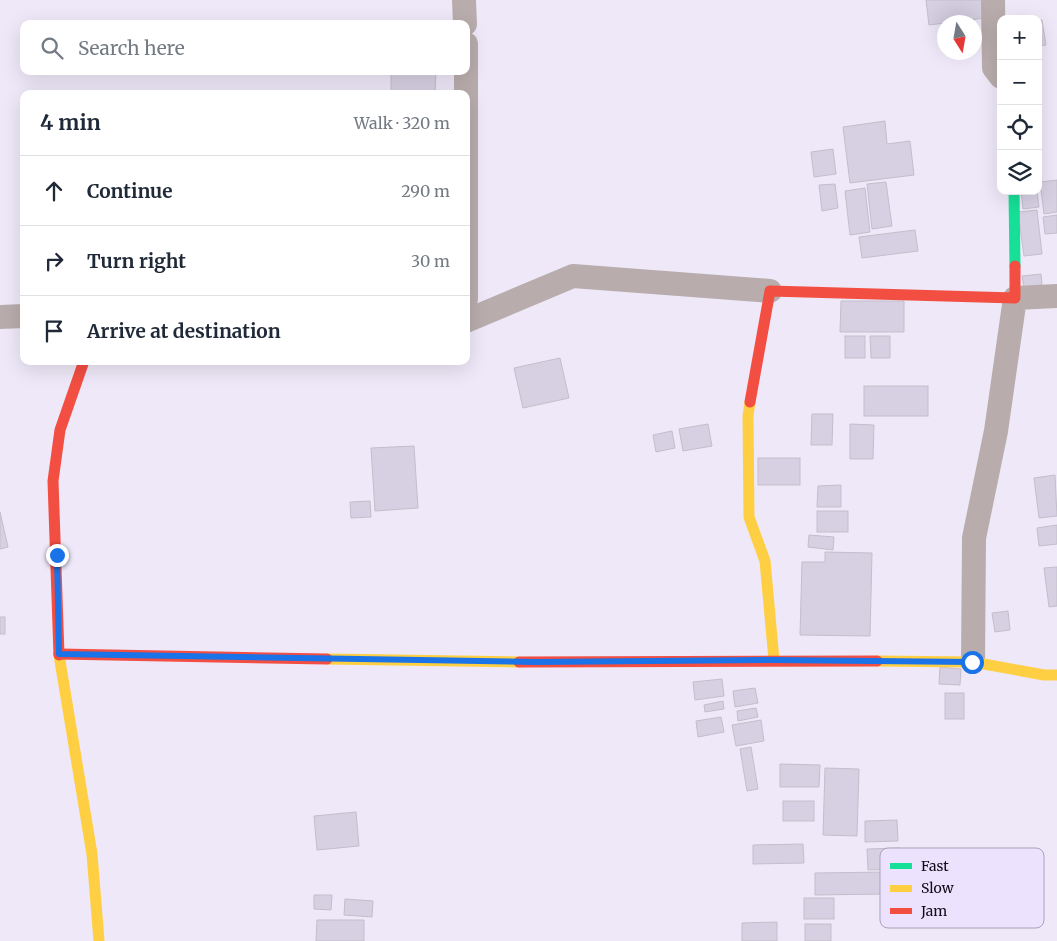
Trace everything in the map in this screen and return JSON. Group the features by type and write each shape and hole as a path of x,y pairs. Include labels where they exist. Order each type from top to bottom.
{"street":[{"path":"464,0 465,20"},
{"path":"993,0 994,68 997,72"},
{"path":"466,75 466,90"},
{"path":"972,662 974,538 996,431 1015,298 1014,195"},
{"path":"470,319 573,276 770,290 1015,298 1057,296"},
{"path":"770,290 748,416 749,517 766,561 774,660"},
{"path":"0,317 20,316"},
{"path":"83,365 60,430 53,480 59,654 92,854 99,941"},
{"path":"59,654 536,662 774,660 972,662 1044,675 1057,675"}],"building":[{"path":"926,0 983,0 985,18 982,18 982,15 937,15 937,24 929,25"},
{"path":"1042,20 1046,45 1042,46"},
{"path":"391,75 436,75 435,90 391,90"},
{"path":"885,121 887,144 910,141 914,175 850,183 843,127"},
{"path":"833,149 836,174 814,177 811,152"},
{"path":"1057,180 1057,212 1044,214 1042,182"},
{"path":"886,182 892,226 872,229 867,184"},
{"path":"835,184 838,208 822,211 819,185"},
{"path":"865,188 870,232 850,235 845,191"},
{"path":"1021,195 1038,195 1039,207 1023,209"},
{"path":"1037,210 1042,254 1024,256 1018,212"},
{"path":"1057,215 1057,233 1045,234 1043,217"},
{"path":"915,230 918,251 862,258 859,237"},
{"path":"1041,274 1042,285 1024,287 1022,276"},
{"path":"841,301 904,301 904,332 840,332"},
{"path":"845,336 865,336 865,358 845,358"},
{"path":"870,336 890,336 890,358 871,358"},
{"path":"560,358 569,398 523,408 514,368"},
{"path":"864,386 928,386 928,416 864,416"},
{"path":"812,414 833,414 832,445 811,445"},
{"path":"708,424 712,446 683,451 679,429"},
{"path":"850,424 874,425 873,459 850,459"},
{"path":"672,431 675,448 656,452 653,435"},
{"path":"414,446 418,508 375,511 371,448"},
{"path":"758,458 800,458 800,485 758,485"},
{"path":"1055,475 1057,516 1039,518 1034,478"},
{"path":"841,485 841,507 817,507 818,486"},
{"path":"370,501 371,517 351,518 350,502"},
{"path":"817,511 848,511 848,532 817,532"},
{"path":"0,512 8,547 0,549"},
{"path":"1057,525 1057,544 1039,546 1037,528"},
{"path":"809,535 834,537 833,550 808,547"},
{"path":"825,552 872,553 870,636 800,635 802,562 825,562"},
{"path":"1057,567 1057,606 1049,607 1044,568"},
{"path":"1008,611 1010,630 995,632 992,613"},
{"path":"0,617 5,617 5,634 0,634"},
{"path":"940,667 961,669 960,685 939,684"},
{"path":"722,679 724,696 695,700 693,682"},
{"path":"755,688 758,703 735,707 733,691"},
{"path":"945,693 964,693 964,719 945,719"},
{"path":"723,701 724,709 705,712 704,705"},
{"path":"756,708 758,717 738,721 737,711"},
{"path":"721,717 724,732 698,737 696,721"},
{"path":"761,720 764,741 736,746 732,725"},
{"path":"751,747 758,789 747,791 740,749"},
{"path":"780,764 820,765 819,787 780,787"},
{"path":"825,768 859,769 857,836 823,835"},
{"path":"783,801 814,801 814,821 783,821"},
{"path":"356,812 359,846 317,850 314,816"},
{"path":"897,820 898,841 865,842 865,821"},
{"path":"803,844 804,863 753,864 753,845"},
{"path":"867,849 880,849 880,870 868,870"},
{"path":"880,872 880,894 815,895 815,873"},
{"path":"314,895 332,895 331,910 314,909"},
{"path":"804,898 834,898 834,919 804,919"},
{"path":"345,899 373,901 372,917 344,915"},
{"path":"317,920 364,920 364,941 316,941"},
{"path":"777,922 777,941 742,941 742,923"},
{"path":"805,924 831,924 831,941 805,941"}],"traffic: fast":[{"path":"1014,195 1015,266"}],"traffic: slow":[{"path":"750,402 748,416 749,517 765,561 774,660"},
{"path":"59,655 92,854 99,941"},
{"path":"327,659 519,662"},
{"path":"877,661 973,662 1044,675 1057,675"}],"traffic: jam":[{"path":"750,402 770,291 1015,298 1015,266"},
{"path":"59,655 53,481 60,430 83,365"},
{"path":"59,654 327,659"},
{"path":"519,662 877,661"}],"route":[{"path":"57,555 59,654 536,662 595,660 774,660 972,662"}]}
